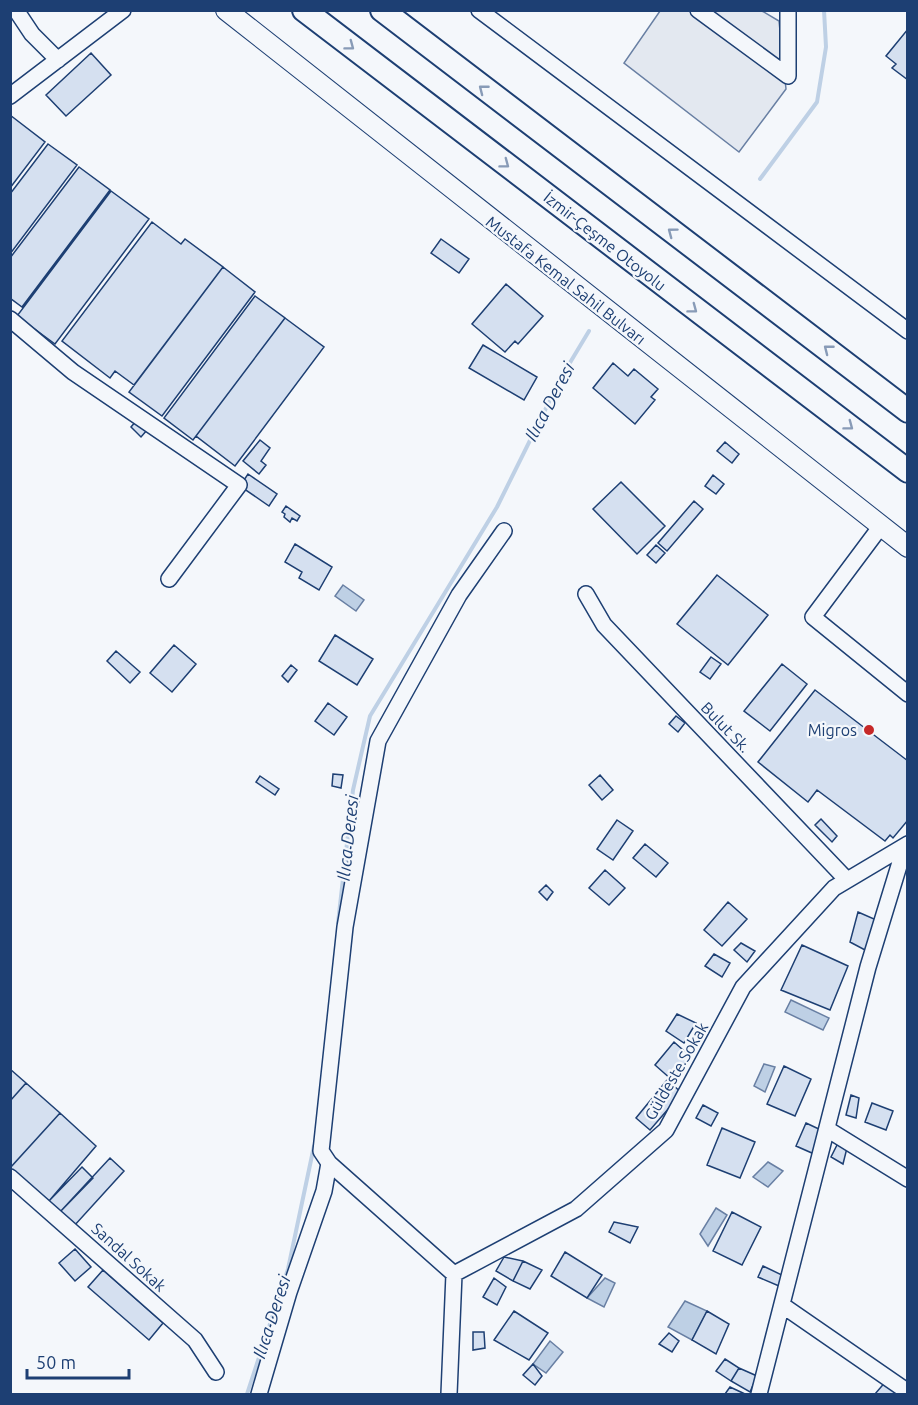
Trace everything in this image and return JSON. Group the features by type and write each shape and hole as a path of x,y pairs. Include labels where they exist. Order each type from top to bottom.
{"highway":[{"name":"İzmir-Çeşme Otoyolu","path":"304,10 908,471"},
{"path":"382,10 908,411"}],"main road":[{"name":"Mustafa Kemal Sahil Bulvarı","path":"226,10 908,547"}],"street":[{"path":"16,10 58,60"},
{"path":"10,96 123,10"},
{"path":"479,10 908,331"},
{"path":"496,10 569,66 610,110"},
{"path":"698,10 788,76 788,10"},
{"path":"10,319 73,372 239,485 169,579"},
{"path":"881,526 813,617 908,694"},
{"path":"449,1395 454,1274 329,1163 321,1151 345,927 378,741 459,595 504,531"},
{"name":"Bulut Sk.","path":"586,594 604,625 847,880"},
{"path":"759,1395 868,967 906,845"},
{"name":"Güldeste Sokak","path":"454,1274 576,1209 666,1130 744,987 834,888 906,845"},
{"path":"827,1130 908,1179"},
{"path":"259,1395 289,1292 324,1191 329,1163"},
{"name":"Sandal Sokak","path":"10,1177 195,1340 216,1372"},
{"path":"782,1305 908,1392"}],"shaded area":[{"path":"660,11 762,11 779,21 786,89 739,152 624,63"}],"water":[{"path":"343,585 364,600 356,611 335,596"},
{"path":"791,1000 829,1018 823,1030 785,1012"},
{"path":"764,1064 775,1067 765,1092 754,1086"},
{"path":"768,1162 783,1171 768,1187 753,1177"},
{"path":"716,1208 727,1215 708,1246 700,1234"},
{"path":"605,1278 615,1283 604,1307 587,1298"},
{"path":"685,1301 707,1311 692,1340 668,1327"},
{"path":"550,1341 563,1352 546,1373 533,1364"}],"building":[{"path":"908,29 908,80 892,68 896,64 886,56"},
{"path":"91,53 111,75 66,116 46,95"},
{"path":"10,115 45,142 10,188"},
{"path":"48,144 77,165 10,254 10,194"},
{"path":"79,167 110,190 22,307 10,298 10,258"},
{"path":"111,191 149,219 55,344 17,316"},
{"path":"152,222 181,244 185,239 223,267 134,385 115,371 110,378 62,341"},
{"path":"441,239 469,259 459,273 431,253"},
{"path":"223,267 255,292 162,416 129,392"},
{"path":"506,284 543,316 518,344 515,341 505,352 472,324"},
{"path":"255,296 285,318 193,440 164,418"},
{"path":"285,318 324,347 235,466 196,436"},
{"path":"483,345 537,377 524,400 469,368"},
{"path":"613,363 628,376 634,369 658,389 651,397 655,400 635,424 593,388"},
{"path":"136,421 147,430 141,437 131,427"},
{"path":"260,440 270,448 261,461 266,465 259,474 243,461"},
{"path":"725,442 739,454 732,463 717,451"},
{"path":"248,474 277,494 269,506 240,486"},
{"path":"713,475 724,484 716,494 705,486"},
{"path":"621,482 665,526 637,554 593,509"},
{"path":"694,501 703,509 667,551 658,543"},
{"path":"286,506 300,516 297,521 292,518 290,522 284,517 285,514 282,512"},
{"path":"295,544 332,567 319,590 299,578 302,572 285,562"},
{"path":"656,545 665,553 656,563 647,555"},
{"path":"717,575 768,615 728,665 677,624"},
{"path":"335,635 373,659 357,685 319,661"},
{"path":"174,645 196,664 172,692 150,673"},
{"path":"116,651 140,672 130,683 107,661"},
{"path":"711,657 721,664 710,679 700,672"},
{"path":"782,664 807,684 770,731 744,711"},
{"path":"291,665 297,670 288,682 282,676"},
{"path":"815,690 908,761 908,820 893,838 890,835 885,841 817,790 808,802 758,762"},
{"path":"328,703 347,717 334,735 315,721"},
{"path":"676,716 685,723 678,732 669,724"},
{"path":"333,774 343,775 341,788 332,786"},
{"path":"600,775 613,790 602,800 589,785"},
{"path":"260,776 279,789 275,795 256,782"},
{"path":"821,819 837,836 832,842 815,825"},
{"path":"617,820 633,831 613,860 597,849"},
{"path":"645,844 668,863 656,877 633,858"},
{"path":"605,870 625,888 609,905 589,888"},
{"path":"546,885 553,892 547,900 539,892"},
{"path":"728,902 747,919 722,946 704,930"},
{"path":"858,912 881,922 865,950 850,942"},
{"path":"741,943 755,951 747,962 734,950"},
{"path":"802,945 848,966 830,1010 781,990"},
{"path":"714,954 730,963 722,977 705,966"},
{"path":"677,1014 696,1023 684,1043 666,1031"},
{"path":"674,1042 691,1057 672,1080 655,1065"},
{"path":"784,1066 811,1079 795,1116 767,1104"},
{"path":"10,1069 26,1083 10,1101"},
{"path":"667,1080 682,1093 650,1130 636,1118"},
{"path":"26,1083 60,1113 10,1168 10,1101"},
{"path":"851,1095 859,1098 856,1118 846,1115"},
{"path":"872,1103 893,1111 886,1130 865,1122"},
{"path":"703,1105 718,1113 711,1126 696,1118"},
{"path":"60,1113 96,1146 49,1201 10,1168"},
{"path":"806,1123 821,1130 821,1157 796,1146"},
{"path":"722,1128 755,1142 740,1178 707,1165"},
{"path":"838,1143 847,1148 843,1164 831,1157"},
{"path":"110,1158 124,1171 74,1226 60,1212"},
{"path":"82,1167 93,1178 60,1212 49,1201"},
{"path":"732,1212 761,1227 742,1265 713,1251"},
{"path":"614,1222 638,1227 630,1243 609,1232"},
{"path":"75,1249 91,1267 75,1281 59,1263"},
{"path":"565,1252 602,1275 587,1298 551,1276"},
{"path":"504,1257 523,1261 513,1281 496,1271"},
{"path":"523,1261 542,1270 530,1289 513,1281"},
{"path":"763,1266 784,1276 779,1286 758,1277"},
{"path":"103,1270 163,1323 149,1340 88,1287"},
{"path":"494,1278 506,1287 497,1305 483,1297"},
{"path":"514,1311 548,1333 529,1360 494,1340"},
{"path":"707,1311 729,1324 716,1354 692,1340"},
{"path":"473,1332 484,1332 485,1348 473,1350"},
{"path":"669,1333 679,1341 672,1352 659,1344"},
{"path":"725,1359 739,1368 731,1381 716,1371"},
{"path":"533,1364 542,1376 535,1385 523,1375"},
{"path":"739,1368 757,1376 750,1392 731,1381"},
{"path":"887,1380 904,1394 875,1394"},
{"path":"730,1387 745,1394 725,1394"}],"waterway":[{"name":"Ilıca Deresi","path":"760,179 817,102 826,47 824,10"},
{"name":"Ilıca Deresi","path":"338,923 353,790 370,716 497,507 562,376 589,331"},
{"name":"Ilıca Deresi","path":"247,1394 288,1269 314,1146"}],"place":[{"name":"Migros","path":"869,730"}]}
